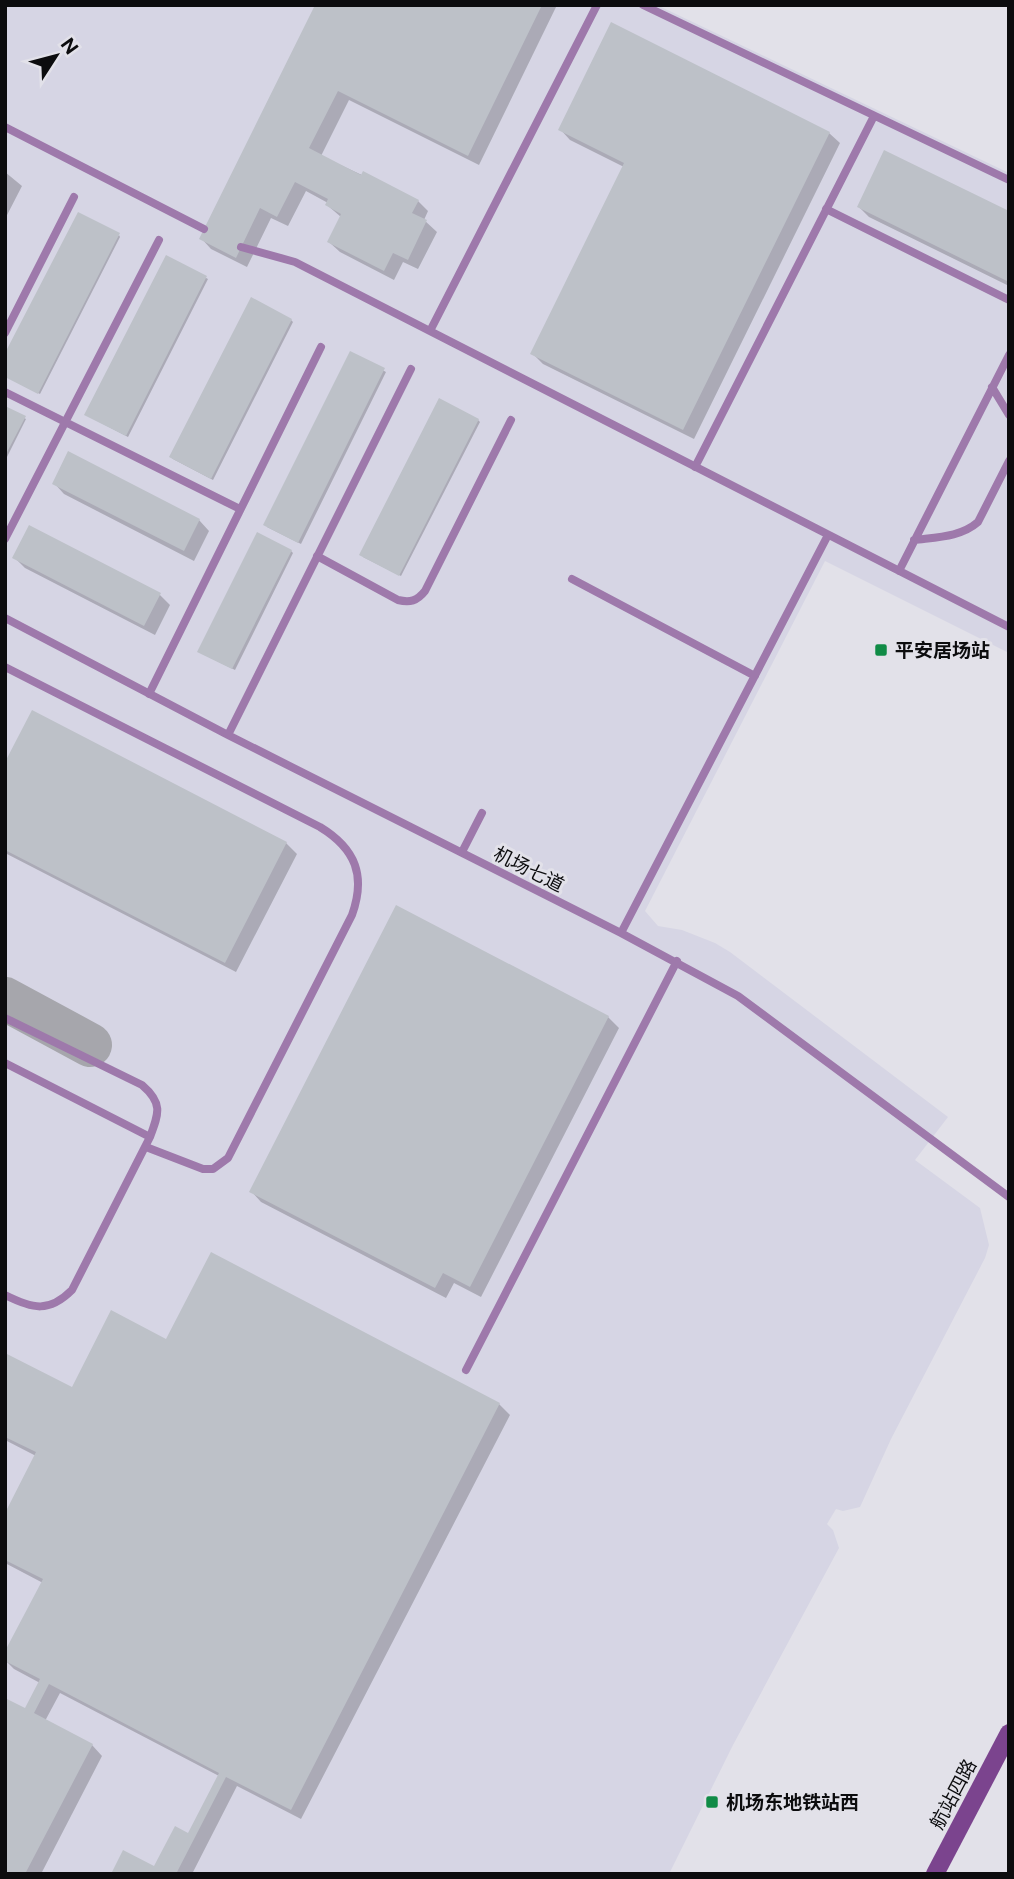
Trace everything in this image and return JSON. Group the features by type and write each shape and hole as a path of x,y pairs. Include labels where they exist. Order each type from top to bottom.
{"main road":[{"name":"航站四路","path":"935,1874 1009,1733"}],"lane":[{"path":"430,331 597,5"},
{"path":"643,5 1009,180"},
{"path":"695,467 874,116"},
{"path":"5,127 204,229"},
{"path":"5,333 74,197"},
{"path":"827,209 1009,300"},
{"path":"5,539 159,240"},
{"path":"241,247 295,262 1009,627"},
{"path":"149,694 321,347"},
{"path":"899,571 1009,355"},
{"path":"228,734 411,369"},
{"path":"992,387 1009,415"},
{"path":"5,392 240,509"},
{"path":"317,556 398,600 409,603 420,598 511,420"},
{"path":"914,540 963,533 970,529 978,522 1009,461"},
{"path":"621,933 828,535"},
{"path":"572,579 755,676"},
{"name":"机场七道","path":"5,618 149,694 677,961 738,996 1009,1197"},
{"path":"5,667 320,827 343,844 357,871 359,885 352,915 228,1158 213,1169 203,1169 146,1147"},
{"path":"462,852 482,813"},
{"path":"466,1370 677,961"},
{"path":"5,1018 142,1085 153,1094 158,1105 157,1117 146,1147 72,1290 53,1304 41,1307 24,1305 5,1295"},
{"path":"5,1063 150,1137"}],"shaded area":[{"path":"5,5 657,5 1009,173 1009,653 825,561 645,911 658,926 682,930 730,952 948,1117 915,1160 980,1208 989,1245 985,1258 891,1439 860,1507 843,1511 836,1509 827,1524 833,1530 839,1548 733,1745 669,1874 5,1874"}],"building":[{"path":"315,5 542,5 468,156 338,91 309,148 361,175 363,171 419,200 412,213 427,220 408,260 393,253 384,271 327,242 341,214 325,205 328,199 295,182 277,217 260,208 236,258 199,239"},
{"path":"611,22 830,132 683,430 530,354 624,163 558,130"},
{"path":"884,150 1009,211 1009,282 857,207"},
{"path":"78,212 120,233 38,394 5,377 5,353"},
{"path":"166,255 207,276 126,436 84,415"},
{"path":"251,297 292,319 211,479 169,457"},
{"path":"350,351 385,368 298,543 263,525"},
{"path":"439,398 479,419 399,576 359,555"},
{"path":"5,406 26,416 5,456"},
{"path":"68,451 200,519 184,551 52,484"},
{"path":"29,525 161,593 144,626 12,558"},
{"path":"257,532 292,550 232,669 197,652"},
{"path":"32,710 287,842 225,963 5,850 5,762"},
{"path":"396,905 609,1016 470,1287 443,1273 435,1288 249,1192"},
{"path":"211,1252 500,1403 291,1810 226,1777 176,1874 111,1874 123,1850 154,1866 175,1826 188,1833 219,1773 49,1684 34,1713 93,1744 25,1874 5,1874 5,1698 25,1708 40,1679 5,1661 5,1651 43,1579 5,1560 5,1513 36,1452 5,1437 5,1353 72,1387 111,1310 166,1339"}],"taxiway":[{"path":"5,999 90,1045"}],"place":[{"name":"平安居场站","path":"881,650"},
{"name":"机场东地铁站西","path":"712,1802"}]}
